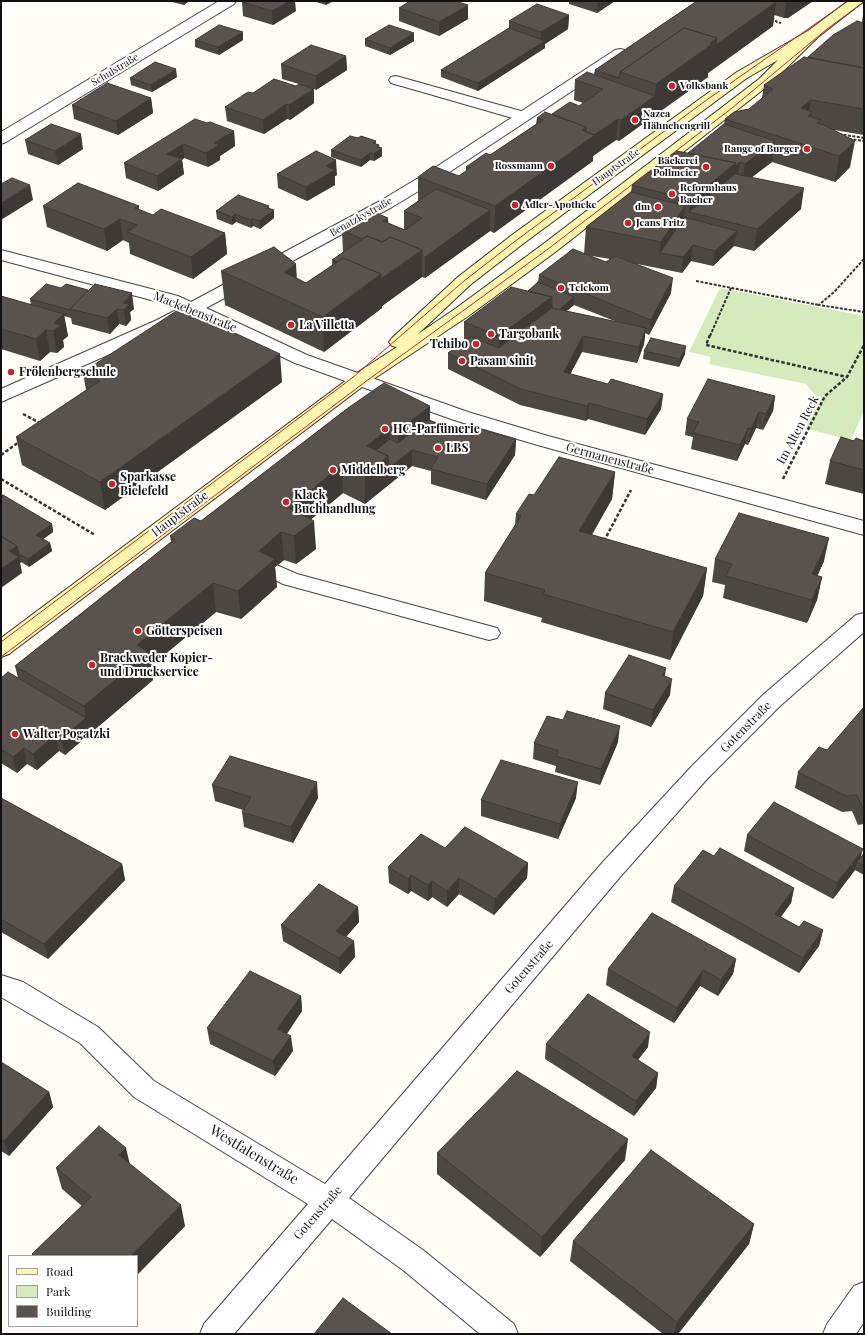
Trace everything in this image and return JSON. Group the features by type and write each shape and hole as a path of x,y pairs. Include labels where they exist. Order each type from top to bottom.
{"street":[{"name":"Schulstraße","path":"1,139 229,1"},
{"name":"Hauptstraße","path":"359,380 464,281 518,239 742,75 813,34 857,1"},
{"name":"Hauptstraße","path":"1,649 359,380 461,313 548,249 764,82 813,34"},
{"name":"Benatzkystraße","path":"2,396 142,334 386,204 436,174 630,47"},
{"path":"396,80 523,116"},
{"name":"Mackebenstraße","path":"1,255 149,293 192,308 301,358 359,380"},
{"name":"Germanenstraße","path":"359,380 493,426 864,528"},
{"path":"175,518 194,529"},
{"path":"272,570 290,579 490,632"},
{"name":"Gotenstraße","path":"215,1334 611,870 700,772 772,700 864,620"},
{"name":"Westfalenstraße","path":"1,986 14,990 89,1035 144,1089 329,1201 368,1227 413,1260 503,1334"},
{"path":"838,1334 864,1296"}],"path":[{"path":"772,21 777,22"},
{"path":"834,133 864,138"},
{"path":"841,138 864,141"},
{"path":"819,305 835,291 864,259"},
{"path":"696,281 819,305 864,312"},
{"path":"731,288 706,345 847,377"},
{"name":"Im Alten Reck","path":"783,480 825,396 847,377 864,345"},
{"path":"2,396 24,415 44,424 38,429"},
{"path":"1,455 20,442"},
{"path":"1,480 95,534"},
{"path":"601,546 634,483"}],"green space":[{"path":"720,288 864,316 864,411 851,440 803,428 818,399 806,384 709,364 711,357 689,352"}],"building":[{"path":"289,1 272,11 242,2"},
{"path":"410,1 455,1 468,5 439,22 399,8"},
{"path":"697,1 776,2 716,45 717,38 684,28 620,72 619,78 595,70"},
{"path":"537,4 569,15 541,32 509,21"},
{"path":"857,21 864,23 864,68 808,57 833,35"},
{"path":"219,25 243,32 218,47 195,40"},
{"path":"389,25 414,33 390,48 365,39"},
{"path":"509,28 545,41 478,83 441,70"},
{"path":"684,28 717,38 710,43 711,45 656,84 620,72"},
{"path":"311,45 346,56 316,76 281,64"},
{"path":"804,57 864,68 864,109 811,100 801,108 812,112 808,116 821,120 817,123 855,141 839,156 725,119 734,112 749,109 773,89 764,85"},
{"path":"155,62 176,69 151,85 130,78"},
{"path":"587,72 655,96 621,120 618,119 594,135 586,132 586,127 552,114 570,102 579,106 603,89 575,80"},
{"path":"274,79 296,86 299,84 314,89 289,105 286,104 263,120 225,107 248,92 253,93"},
{"path":"107,83 151,98 116,121 72,105"},
{"path":"545,112 586,127 582,130 595,135 495,206 418,177 433,166 459,176 470,168 466,167 486,153 490,155 543,120 537,118"},
{"path":"195,119 207,123 210,122 234,131 214,143 219,145 206,153 183,144 167,154 182,159 157,176 124,163"},
{"path":"51,124 81,134 55,151 25,140"},
{"path":"724,124 775,141 745,164 740,162 736,166 736,163 688,153"},
{"path":"350,136 358,138 361,136 376,141 373,143 379,145 377,147 382,148 374,154 370,153 361,160 331,150"},
{"path":"316,151 336,160 326,166 335,170 306,187 277,174"},
{"path":"677,151 736,163 690,200 632,185"},
{"path":"735,174 804,188 757,229 689,212"},
{"path":"12,178 30,185 1,203 1,184"},
{"path":"78,183 139,206 135,208 153,215 161,209 225,233 191,257 127,232 137,225 120,219 104,229 43,206"},
{"path":"436,189 490,210 425,257 422,255 422,250 390,237 382,242 367,236 362,239 342,230 352,224 355,225 374,212 388,218 383,221 405,230 422,218 404,211"},
{"path":"631,192 685,206 661,242 586,227"},
{"path":"238,195 269,206 267,208 274,210 259,221 252,218 251,220 235,214 232,217 216,211"},
{"path":"684,217 737,231 715,251 693,245 683,257 660,253"},
{"path":"367,236 382,242 390,237 422,250 381,279 381,274 343,258 337,262 332,260"},
{"path":"274,247 296,264 284,272 306,283 343,258 381,274 323,317 221,271"},
{"path":"573,249 606,262 615,256 673,278 651,320 539,275"},
{"path":"538,282 574,297 559,310 552,308 552,297 528,291"},
{"path":"46,284 61,288 66,284 88,290 70,310 30,299"},
{"path":"95,284 132,293 123,303 129,304 124,310 117,309 107,318 70,309"},
{"path":"511,287 552,297 499,336 464,322"},
{"path":"1,296 64,314 54,323 61,325 53,331 46,330 36,339 1,329"},
{"path":"181,308 280,354 100,482 16,437 100,381 83,372"},
{"path":"552,308 646,328 639,347 583,336 564,372 608,384 611,379 663,394 647,419 589,403 587,406 521,389 448,353 471,337 499,348"},
{"path":"651,338 686,346 680,359 644,351"},
{"path":"708,379 775,396 766,414 759,412 751,429 748,428 740,445 693,433 699,422 687,419"},
{"path":"384,383 430,406 398,431 390,427 367,446 388,456 365,476 342,465 289,508 314,521 294,536 281,532 259,551 275,559 238,591 213,583 137,645 148,652 84,706 15,666 175,539 170,536 194,518 201,521 348,408"},
{"path":"428,420 457,430 461,424 516,439 487,484 431,469 438,457 412,450 389,468 388,456 376,450 390,439 398,443"},
{"path":"841,437 854,441 856,438 864,441 864,470 830,461"},
{"path":"559,457 615,472 579,531 707,568 673,632 543,594 545,590 485,573 521,516 516,514 529,494 534,495"},
{"path":"3,495 52,524 36,535 50,543 28,559 19,554 17,546 1,536 1,497"},
{"path":"739,513 829,538 812,574 822,577 812,600 726,576 732,564 715,559"},
{"path":"1,536 17,546 9,551 19,557 1,569"},
{"path":"629,655 666,668 662,675 672,679 653,710 605,693"},
{"path":"8,672 86,718 61,739 55,735 33,754 24,748 13,757 1,749 1,678"},
{"path":"864,707 863,809 857,795 846,796 798,772 819,747 827,750"},
{"path":"567,711 620,726 601,769 556,756 559,751 534,743 547,716 563,720"},
{"path":"230,756 317,782 291,827 242,812 251,797 212,785"},
{"path":"501,760 578,782 560,824 481,800"},
{"path":"1,798 122,864 44,944 1,919"},
{"path":"774,802 863,849 837,883 747,835"},
{"path":"465,827 528,863 495,899 459,878 447,891 432,881 428,885 411,875 408,879 388,867 421,834 445,848"},
{"path":"720,848 794,888 775,914 799,927 804,921 823,930 803,958 674,886 703,850 714,856"},
{"path":"864,853 864,866 857,862"},
{"path":"319,884 358,907 336,931 354,941 339,958 281,925"},
{"path":"652,913 736,959 721,980 703,970 677,1008 608,969"},
{"path":"250,971 301,996 277,1029 291,1036 273,1061 207,1028"},
{"path":"588,994 650,1032 632,1056 658,1073 636,1101 546,1044"},
{"path":"1,1062 49,1092 4,1141 1,1139"},
{"path":"517,1071 628,1139 542,1237 437,1153"},
{"path":"99,1126 126,1148 119,1155 181,1205 132,1255 33,1255 32,1254 91,1197 56,1168"},
{"path":"651,1150 754,1224 677,1322 573,1241"},
{"path":"343,1298 392,1334 314,1334"}],"tram line":[{"path":"1,642 352,378 464,281 518,239 708,99 848,1"},
{"path":"1,657 365,382 548,249 732,108 827,29 864,2"}],"place":[{"name":"Volksbank","path":"672,86"},
{"name":"Nazca Hähnchengrill","path":"635,120"},
{"name":"Range of Burger","path":"807,149"},
{"name":"Rossmann","path":"551,166"},
{"name":"Bäckerei Pollmeier","path":"706,167"},
{"name":"Reformhaus Bacher","path":"672,194"},
{"name":"Adler-Apotheke","path":"515,205"},
{"name":"dm","path":"658,207"},
{"name":"Jeans Fritz","path":"628,223"},
{"name":"Telekom","path":"561,288"},
{"name":"La Villetta","path":"291,325"},
{"name":"Targobank","path":"491,334"},
{"name":"Tchibo","path":"476,344"},
{"name":"Pasam sinit","path":"462,361"},
{"name":"Frölenbergschule","path":"11,372"},
{"name":"HC-Parfümerie","path":"385,429"},
{"name":"LBS","path":"438,448"},
{"name":"Middelberg","path":"333,470"},
{"name":"Sparkasse Bielefeld","path":"112,484"},
{"name":"Klack Buchhandlung","path":"286,502"},
{"name":"Götterspeisen","path":"138,631"},
{"name":"Brackweder Kopier- und Druckservice","path":"92,665"},
{"name":"Walter Pogatzki","path":"15,734"}]}
